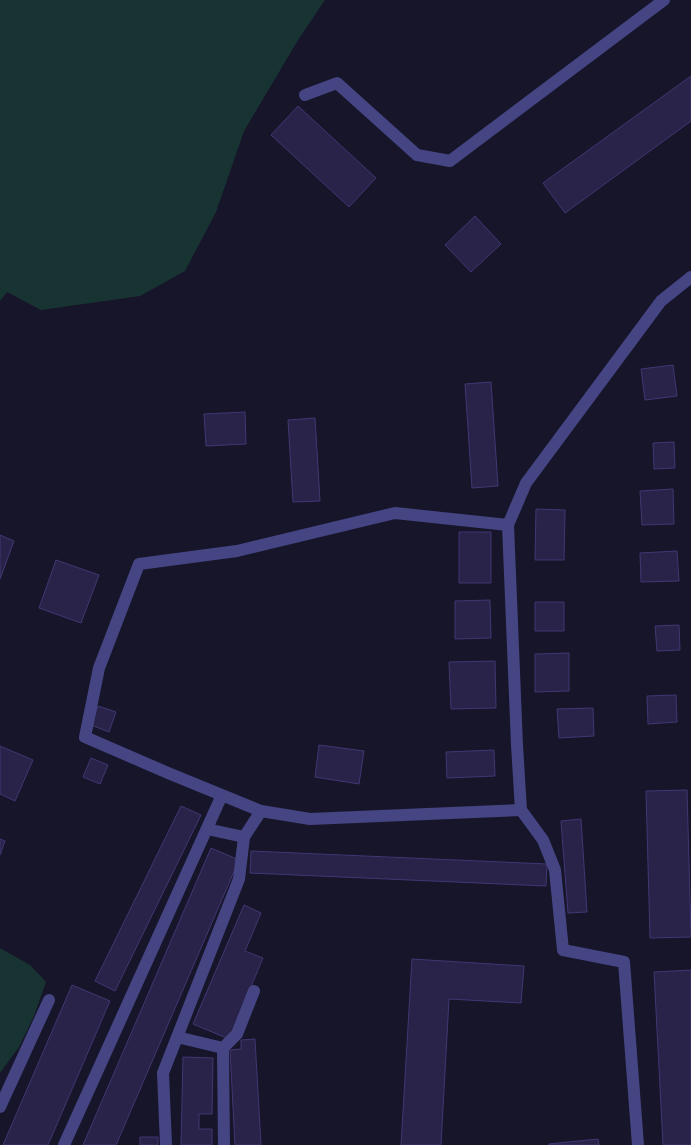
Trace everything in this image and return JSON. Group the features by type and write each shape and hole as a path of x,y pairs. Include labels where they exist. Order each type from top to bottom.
{"street":[{"path":"305,95 337,83 418,155 450,161 664,0"},
{"path":"638,1145 624,962 563,950 555,870 543,840 521,810 508,524 526,483 661,301 691,277"},
{"path":"508,524 395,513 237,551 139,564 99,668 85,737 262,811 310,820 521,810"},
{"path":"64,1145 222,795"},
{"path":"166,1145 163,1073 239,879 244,837 262,811"},
{"path":"207,829 244,837"},
{"path":"224,1145 223,1048 237,1034 254,990"},
{"path":"0,1107 49,1000"},
{"path":"177,1037 223,1048"}],"green space":[{"path":"0,0 325,0 298,40 244,131 216,212 185,271 140,296 41,310 7,292 0,301"},
{"path":"0,948 30,965 46,982 34,1016 19,1047 0,1073"}],"building":[{"path":"691,76 691,121 565,213 543,183"},
{"path":"298,106 376,178 349,207 271,135"},
{"path":"475,216 501,244 471,272 445,245"},
{"path":"673,365 677,396 645,400 641,369"},
{"path":"491,382 498,486 472,488 465,384"},
{"path":"245,412 246,444 206,446 204,414"},
{"path":"315,418 320,501 293,502 288,420"},
{"path":"674,442 675,468 654,469 653,443"},
{"path":"673,489 674,524 642,525 640,491"},
{"path":"536,509 565,510 564,560 535,560"},
{"path":"459,532 491,532 491,583 459,583"},
{"path":"0,535 14,541 0,579"},
{"path":"677,551 679,581 641,582 640,553"},
{"path":"56,560 99,575 81,623 39,608"},
{"path":"490,600 491,638 455,639 455,601"},
{"path":"535,602 564,602 564,631 535,631"},
{"path":"679,625 680,650 657,651 655,626"},
{"path":"569,653 569,691 535,692 535,654"},
{"path":"495,661 496,708 451,709 449,662"},
{"path":"676,695 677,722 648,724 647,696"},
{"path":"98,706 116,712 109,732 91,725"},
{"path":"593,708 594,736 559,738 557,709"},
{"path":"319,745 364,751 359,784 315,777"},
{"path":"0,746 33,760 15,801 0,794"},
{"path":"494,750 495,776 447,778 446,752"},
{"path":"91,758 108,765 100,784 83,777"},
{"path":"687,790 691,937 650,938 646,791"},
{"path":"181,806 201,815 115,991 95,981"},
{"path":"581,819 587,912 568,913 561,821"},
{"path":"0,839 5,841 0,855"},
{"path":"211,848 239,860 116,1145 83,1145"},
{"path":"251,851 547,864 546,886 250,873"},
{"path":"244,905 261,913 245,951 263,958 229,1039 193,1024"},
{"path":"412,959 524,966 521,1003 449,999 441,1145 401,1145"},
{"path":"691,970 691,1145 663,1145 654,972"},
{"path":"72,985 110,1001 48,1145 3,1145"},
{"path":"255,1039 261,1145 235,1145 230,1050 241,1049 241,1040"},
{"path":"183,1057 213,1058 212,1114 199,1114 199,1129 212,1129 212,1145 181,1145"},
{"path":"140,1137 158,1137 158,1145 140,1145"},
{"path":"598,1139 599,1145 549,1145 549,1144"}]}
